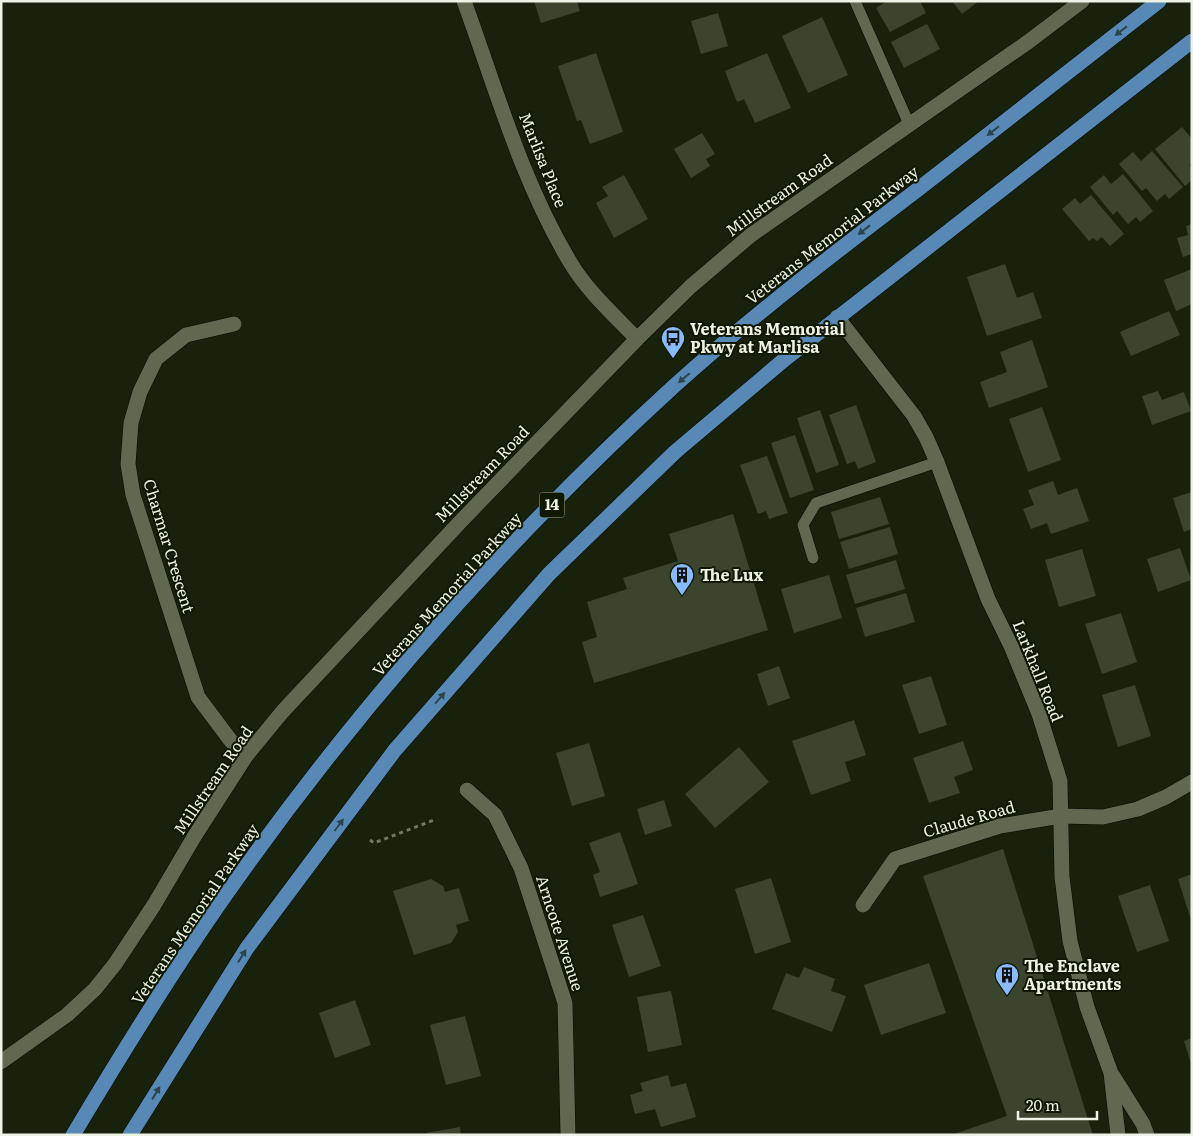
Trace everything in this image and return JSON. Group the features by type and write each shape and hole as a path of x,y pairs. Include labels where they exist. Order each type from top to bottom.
{"main road":[{"name":"Veterans Memorial Parkway","path":"73,1135 152,1006 226,894 325,763 393,678 479,581 578,477 675,386 804,277 1159,1"},
{"path":"130,1135 247,948 395,750 549,574 676,452 837,317 1192,41"}],"street":[{"name":"Marlisa Place","path":"464,1 536,198 570,262 637,339"},
{"name":"Millstream Road","path":"1,1062 67,1015 116,964 246,756 283,712 366,622 637,339 690,287 751,235 1028,42 1082,1"},
{"name":"Larkhall Road","path":"837,317 914,416 937,462 988,599 1011,646 1039,714 1060,781 1062,876 1070,940 1087,1007 1111,1073 1143,1124 1147,1135"},
{"name":"Charmar Crescent","path":"234,324 186,335 156,359 140,392 132,423 128,464 133,495 198,697 231,741 246,756"},
{"name":"Claude Road","path":"863,905 895,859 1000,826 1061,816 1103,817 1138,809 1192,782"},
{"name":"Arncote Avenue","path":"467,790 495,815 521,868 565,1003 568,1135"},
{"name":"Larkhall Road","path":"1111,1073 1118,1135"}],"lane":[{"path":"855,1 910,124"},
{"path":"813,558 804,525 816,503 937,462"}],"path":[{"path":"370,840 374,843 434,820"}],"building":[{"path":"534,1 577,1 580,11 541,23"},
{"path":"887,1 920,1 926,13 890,32 876,8"},
{"path":"952,1 979,1 962,14"},
{"path":"718,13 728,46 701,54 691,21"},
{"path":"822,17 848,75 808,93 782,36"},
{"path":"927,24 940,49 904,68 891,42"},
{"path":"596,53 623,132 590,144 581,120 577,121 558,66"},
{"path":"767,53 791,108 755,123 744,99 737,102 725,71"},
{"path":"1182,127 1192,139 1192,163 1189,165 1192,168 1192,180 1185,186 1155,149"},
{"path":"702,133 715,154 706,159 710,166 691,178 674,149"},
{"path":"1152,151 1183,187 1169,199 1165,194 1157,201 1146,188 1142,191 1119,164 1133,152 1141,161"},
{"path":"1123,174 1153,211 1140,222 1136,217 1128,224 1117,211 1113,215 1090,187 1104,175 1111,184"},
{"path":"624,175 648,219 614,238 596,203 608,196 602,187"},
{"path":"1091,195 1124,234 1110,246 1102,237 1097,241 1093,238 1089,241 1062,209 1075,198 1080,204"},
{"path":"1192,224 1192,254 1183,257 1177,238 1188,235 1186,226"},
{"path":"1005,264 1017,298 1033,292 1042,318 987,336 967,277"},
{"path":"1192,269 1192,304 1176,311 1164,280"},
{"path":"1169,311 1180,335 1131,356 1120,332"},
{"path":"1032,340 1048,387 989,408 980,382 1007,372 1000,352"},
{"path":"1158,391 1162,400 1184,392 1191,411 1152,425 1142,396"},
{"path":"856,405 876,462 858,469 855,461 847,464 829,415"},
{"path":"1042,407 1061,460 1028,472 1009,419"},
{"path":"820,410 839,465 816,473 797,418"},
{"path":"795,435 814,490 790,498 771,443"},
{"path":"767,456 788,513 769,519 766,511 758,514 740,465"},
{"path":"1053,481 1058,495 1077,488 1089,521 1051,534 1047,523 1031,529 1023,509 1034,505 1028,490"},
{"path":"1192,492 1192,529 1184,532 1173,498"},
{"path":"880,497 889,524 839,539 831,512"},
{"name":"The Lux","path":"733,514 768,630 594,683 582,642 597,637 587,602 627,589 623,578 678,561 669,534"},
{"path":"890,527 898,554 849,569 840,542"},
{"path":"1180,548 1191,580 1158,592 1147,559"},
{"path":"1082,549 1096,596 1059,607 1045,560"},
{"path":"896,560 905,589 855,604 846,575"},
{"path":"829,575 842,618 794,633 781,589"},
{"path":"906,593 915,622 865,637 856,608"},
{"path":"1121,613 1137,662 1102,674 1085,624"},
{"path":"779,666 790,698 768,706 757,674"},
{"path":"931,676 947,725 919,734 902,685"},
{"path":"1135,685 1151,736 1118,747 1102,695"},
{"path":"854,720 866,755 845,762 851,781 811,795 792,741"},
{"path":"963,741 973,770 954,777 960,793 929,803 913,758"},
{"path":"589,743 605,796 572,806 556,753"},
{"path":"739,747 769,782 715,828 685,794"},
{"path":"664,800 672,826 645,835 637,809"},
{"path":"620,832 638,884 600,897 593,875 600,872 589,843"},
{"name":"The Enclave Apartments","path":"1003,849 1093,1135 951,1135 1007,1116 923,876"},
{"path":"1192,874 1192,920 1191,920 1178,879"},
{"path":"771,878 791,942 755,954 735,889"},
{"path":"431,879 443,886 445,892 459,888 469,921 456,925 458,932 451,943 414,955 393,891"},
{"path":"1150,885 1169,941 1137,952 1118,896"},
{"path":"643,915 661,966 629,977 612,925"},
{"path":"929,963 946,1013 881,1035 864,985"},
{"path":"804,967 835,979 831,991 846,996 832,1032 772,1009 786,973 799,978"},
{"path":"671,991 682,1045 648,1052 637,997"},
{"path":"355,1000 371,1045 335,1058 319,1013"},
{"path":"465,1016 481,1076 446,1085 430,1025"},
{"path":"1192,1038 1192,1064 1191,1064 1184,1041"},
{"path":"668,1075 671,1087 686,1083 696,1117 661,1127 655,1109 635,1114 630,1095 643,1091 640,1083"},
{"path":"460,1127 461,1135 426,1135 426,1133"}],"place":[{"name":"Veterans Memorial Pkwy at Marlisa","path":"673,359"},
{"name":"The Lux","path":"682,596"},
{"name":"The Enclave Apartments","path":"1007,996"}]}
